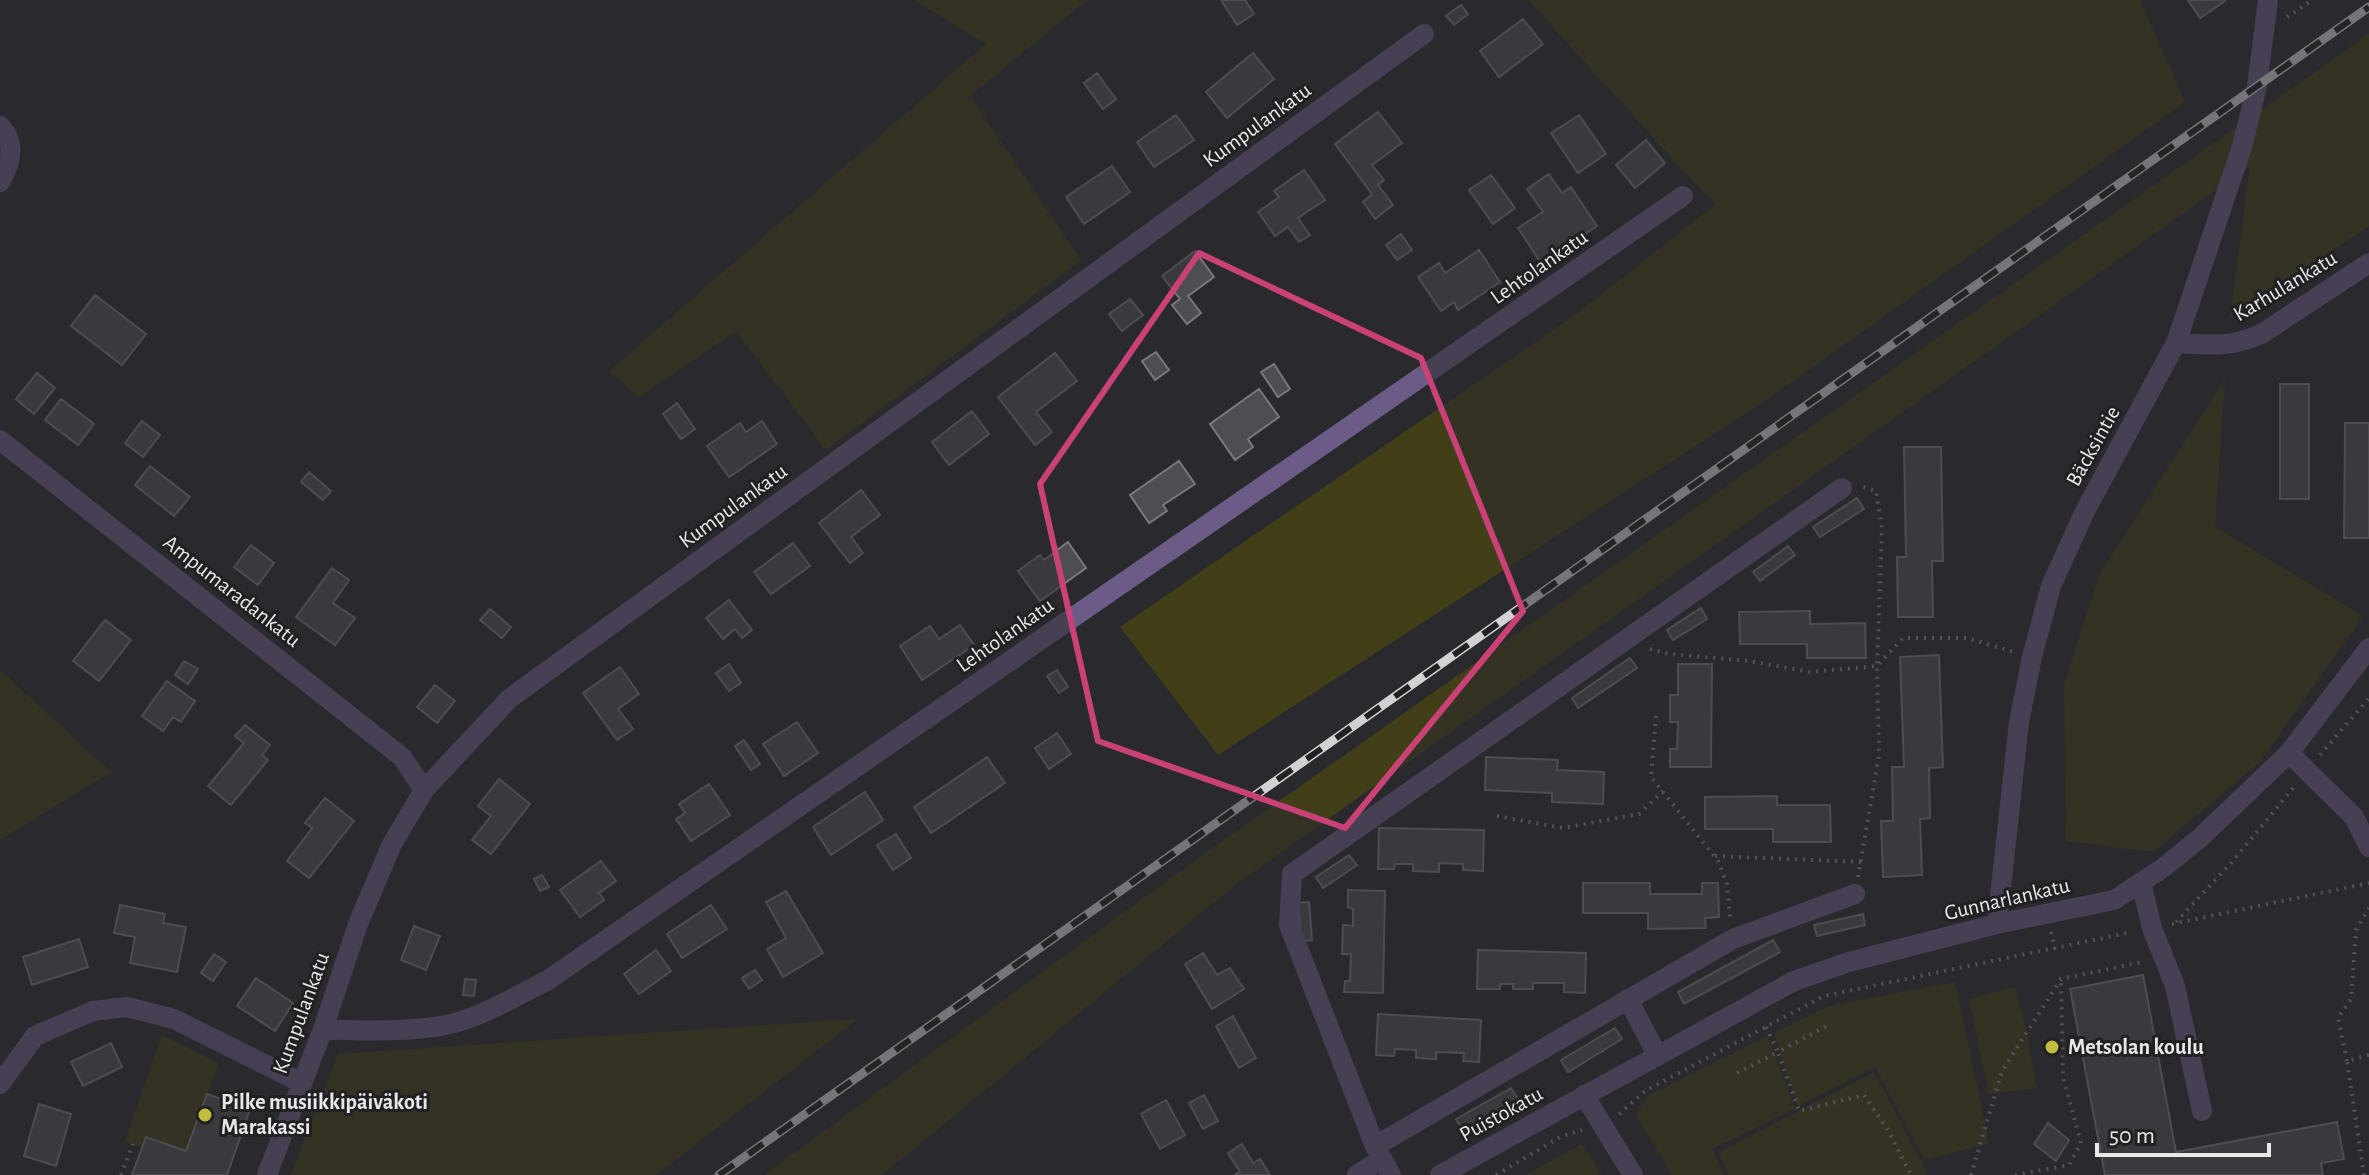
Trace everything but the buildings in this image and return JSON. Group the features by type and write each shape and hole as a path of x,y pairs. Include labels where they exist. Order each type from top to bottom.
{"street":[{"name":"Bäcksintie","path":"1997,924 2019,722 2051,586 2085,511 2176,343 2242,147 2257,86 2268,0"},
{"name":"Kumpulankatu","path":"267,1175 323,1029 358,924 392,844 424,790 509,699 1424,34"},
{"path":"0,126 11,144 11,159 0,182"},
{"name":"Lehtolankatu","path":"323,1029 359,1031 436,1027 487,1011 548,980 1683,196"},
{"name":"Karhulankatu","path":"2176,343 2220,346 2244,342 2263,333 2369,263"},
{"name":"Ampumaradankatu","path":"0,440 402,757 424,790"},
{"path":"1383,1160 1289,925 1292,874 1842,488"},
{"name":"Gunnarlankatu","path":"1584,1095 1794,981 1849,962 1997,924 2114,900 2200,838 2289,753 2369,648"},
{"path":"2289,753 2354,817 2369,847"},
{"path":"2141,882 2152,928 2175,986 2202,1111"},
{"path":"1357,1175 1628,999 1733,939 1855,894"},
{"path":"1628,999 1657,1055"},
{"path":"0,1084 35,1036 93,1011 127,1007 174,1019 302,1083"},
{"path":"1584,1095 1633,1175"},
{"name":"Puistokatu","path":"1440,1175 1584,1095"}],"path":[{"path":"1842,488 1854,484 1876,491 1882,528 1877,666 1879,755 1855,894"},
{"path":"1635,634 1647,648 1669,654 1725,658 1810,672 1877,666 1903,638 1967,638 2032,657"},
{"path":"2175,924 2232,862 2369,698"},
{"path":"1656,716 1651,777 1714,856 1727,884 1733,939"},
{"path":"1497,816 1563,828 1639,814 1663,791"},
{"path":"1714,856 1861,862"},
{"path":"1496,1175 1560,1137 1603,1124 1645,1091 1824,996 2369,883"},
{"path":"2364,1175 2338,1018 2351,999 2356,930 2369,908"},
{"path":"1971,1175 2002,1071 2061,979 2164,957"},
{"path":"2015,1175 2069,1165 2081,1143 2063,1077 2061,979"},
{"path":"1737,1073 1831,1024"},
{"path":"1766,1027 1799,1111 1864,1095 1888,1130 1911,1175"},
{"path":"2347,1061 2369,1055"},
{"path":"121,1175 133,1144"}],"highlighted area":[{"path":"1199,253 1421,358 1523,611 1345,828 1098,741 1040,484"}],"shaded area":[{"path":"914,0 1087,0 970,96 1081,260 826,450 736,331 639,397 609,371 986,44"},
{"path":"1528,0 2140,0 2185,102 1765,401 1218,755 1120,627 1571,318 1715,205"},
{"path":"2369,34 2369,226 2230,318 2250,166 1235,885 882,1175 764,1175 1204,854"},
{"path":"2225,379 2215,527 2363,616 2260,762 2153,852 2066,841 2064,685 2099,575"},
{"path":"0,670 111,772 0,840"},
{"path":"1955,982 1989,1143 1925,1160 1875,1067 1798,1106 1774,1033 1829,1006"},
{"path":"2015,987 2037,1088 1989,1094 1969,999"},
{"path":"858,1019 656,1175 291,1175 338,1054"},
{"path":"162,1035 219,1063 186,1151 147,1137 142,1147 125,1141"},
{"path":"1767,1036 1795,1108 1712,1149 1724,1175 1672,1175 1636,1115 1649,1095"},
{"path":"1874,1072 1928,1175 1729,1175 1718,1153"},
{"path":"1582,1144 1602,1175 1525,1175"}],"railway":[{"path":"719,1175 2369,7"}],"place":[{"name":"Metsolan koulu","path":"2052,1047"},
{"name":"Pilke musiikkipäiväkoti Marakassi","path":"205,1115"}]}
